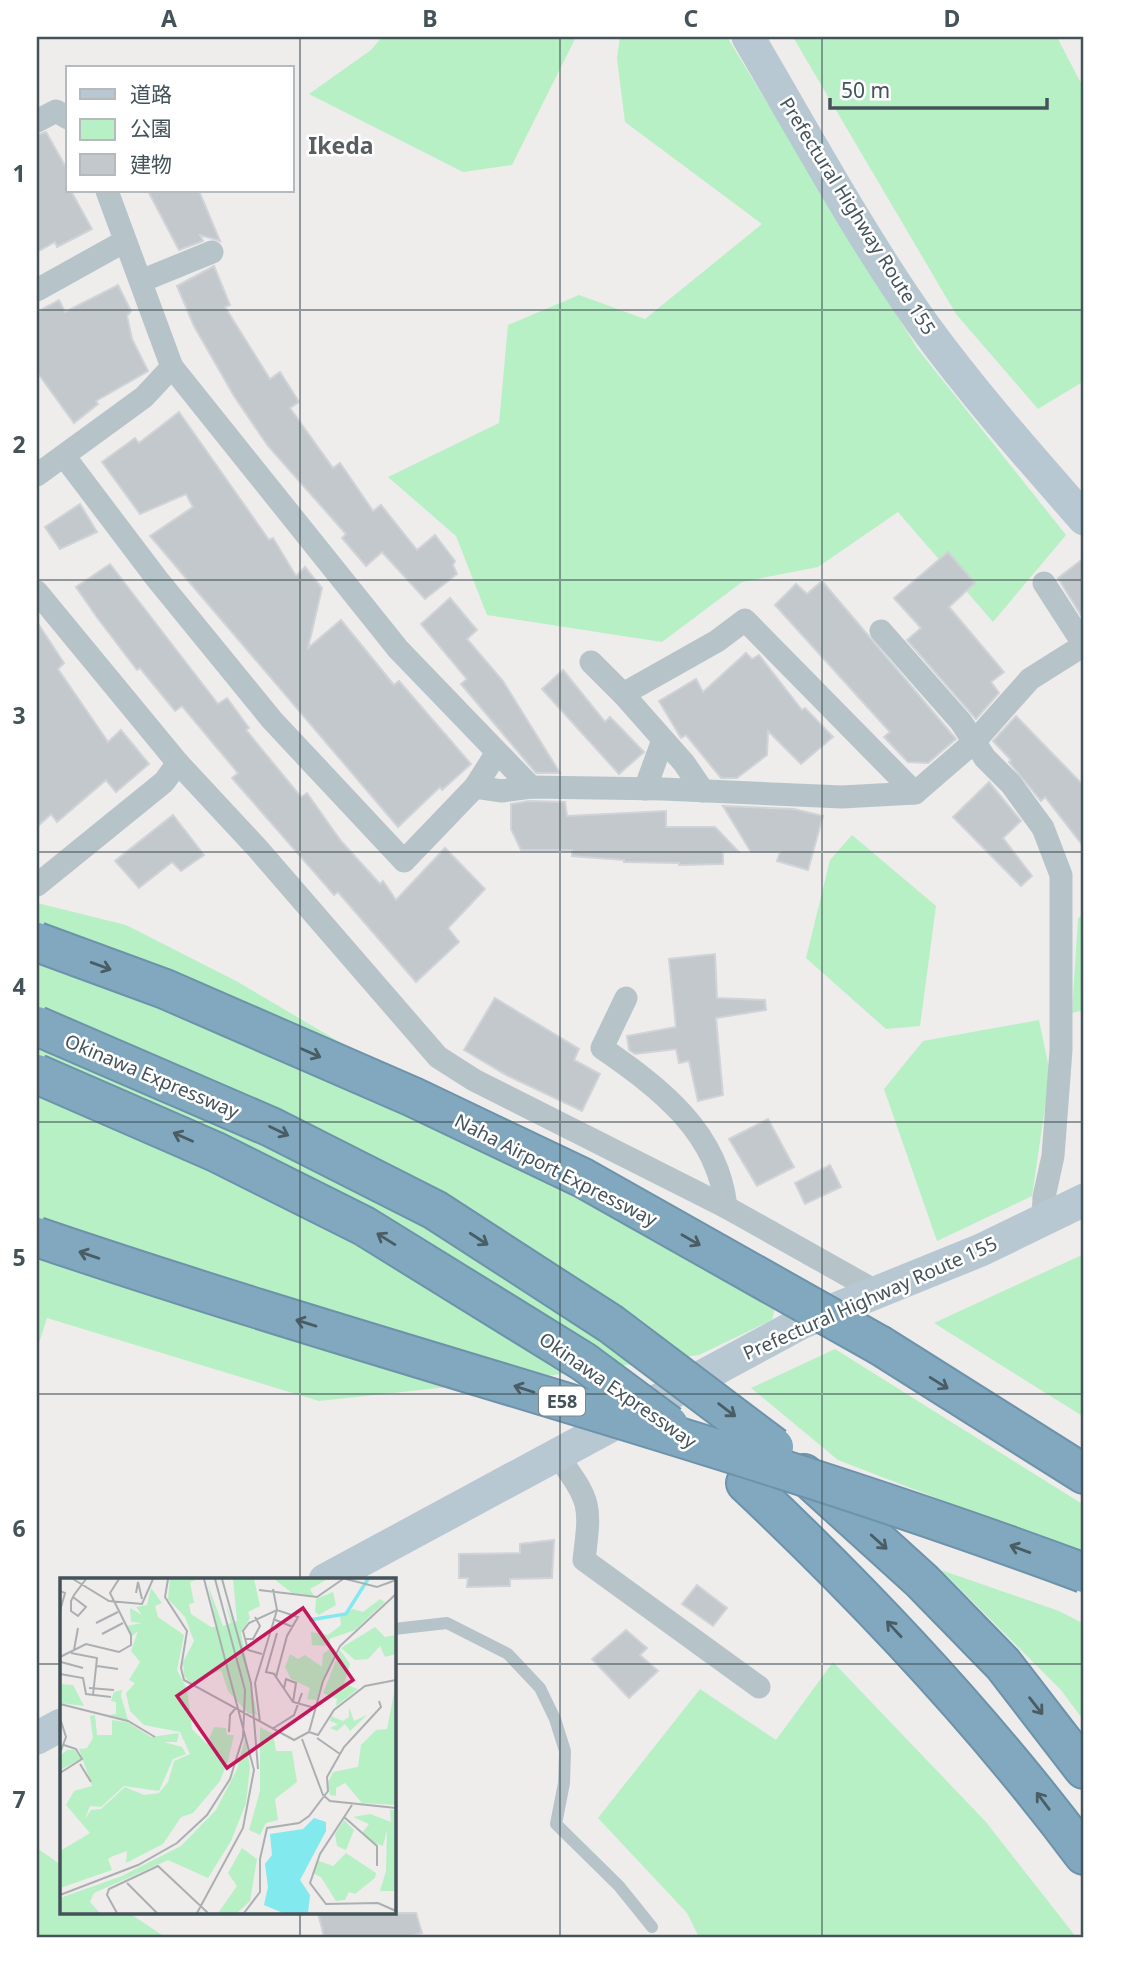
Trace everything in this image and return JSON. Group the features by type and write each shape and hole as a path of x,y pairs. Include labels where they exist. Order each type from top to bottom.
{"highway":[{"name":"Naha Airport Expressway","path":"37,942 165,989 413,1097 583,1178 881,1346 1084,1474"},
{"name":"Okinawa Expressway","path":"37,1026 271,1127 435,1210 611,1324 774,1447 922,1581 1003,1664 1084,1769"},
{"name":"Okinawa Expressway","path":"37,1074 216,1152 365,1226 584,1362 746,1483 840,1572 947,1686 1019,1769 1084,1856"},
{"name":"E58","path":"37,1237 183,1287 463,1370 966,1529 1084,1573"}],"main road":[{"name":"Prefectural Highway Route 155","path":"748,37 867,237 920,320 972,390 1084,519"},
{"name":"Prefectural Highway Route 155","path":"329,1578 558,1456 735,1357 801,1324 981,1250 1084,1200"},
{"path":"37,1738 60,1726"}],"street":[{"path":"37,121 56,111 66,117"},
{"path":"107,192 172,367 398,649 496,754 531,787"},
{"path":"37,290 125,241"},
{"path":"141,281 212,251"},
{"path":"37,475 144,397 172,367"},
{"path":"64,456 157,579 272,720 404,861 475,787 496,754"},
{"path":"475,787 502,791 531,787 645,789 842,797 915,793 974,742 1030,679 1084,645 1044,583"},
{"path":"37,593 178,762 258,849 438,1057 474,1080 726,1207 878,1293"},
{"path":"623,694 717,640 745,620 915,793"},
{"path":"881,631 961,722 1043,828 1061,874 1061,1050 1053,1156 1044,1197 1043,1219"},
{"path":"591,662 684,763 703,791"},
{"path":"645,789 659,759 663,740"},
{"path":"37,885 164,782 178,762"},
{"path":"626,998 602,1048 656,1085 678,1106 709,1150 723,1181 726,1207"},
{"path":"558,1456 588,1503 590,1513 584,1560 759,1687"}],"lane":[{"path":"396,1629 447,1623 508,1654 540,1688 555,1719 565,1751 564,1783 556,1824 619,1886 652,1927"}],"green space":[{"path":"382,37 576,37 512,165 463,172 309,94 371,50"},
{"path":"620,37 727,37 917,348 1066,535 993,622 898,512 818,567 742,582 662,642 487,615 456,536 388,477 499,423 508,325 579,295 645,319 762,224 625,122 617,58"},
{"path":"793,37 1057,37 1084,89 1084,381 1038,409 956,314"},
{"path":"852,835 936,906 920,1026 886,1029 806,958 830,860"},
{"path":"37,903 126,925 238,982 375,1063 784,1270 772,1320 699,1355 539,1377 319,1401 47,1318 37,1349"},
{"path":"1084,915 1084,1010 1072,1013 1078,918"},
{"path":"1039,1020 1050,1073 1032,1196 937,1241 884,1089 923,1041"},
{"path":"1084,1254 1084,1417 934,1323"},
{"path":"835,1349 1084,1505 1084,1555 838,1460 751,1388"},
{"path":"941,1570 1059,1611 1084,1624 1084,1721 1061,1690"},
{"path":"833,1662 986,1822 1076,1937 699,1937 687,1913 598,1818 700,1689 776,1740"},
{"path":"37,1848 60,1864 60,1914 130,1914 165,1937 37,1937"}],"building":[{"path":"46,132 66,167 66,192 72,192 92,229 57,247 55,242 37,252 37,135"},
{"path":"149,192 199,192 220,241 200,235 203,241 179,250"},
{"path":"214,266 230,305 225,307 270,379 280,372 299,402 290,408 333,468 340,463 373,511 381,505 417,550 435,535 455,561 453,565 457,574 425,599 382,552 366,566 342,538 346,534 268,446 234,396 194,326 177,286"},
{"path":"118,285 131,311 127,316 132,339 148,371 96,401 98,404 74,423 37,372 37,312 59,300 65,312"},
{"path":"179,412 269,540 273,538 296,576 305,567 322,588 308,648 341,620 394,685 399,681 471,764 442,790 440,787 398,827 150,536 193,507 186,494 140,514 102,462 135,438 139,443"},
{"path":"80,504 97,532 60,549 45,527"},
{"path":"948,552 975,583 949,607 1004,672 991,682 999,693 976,719 907,640 921,628 894,598"},
{"path":"1084,558 1084,620 1058,578"},
{"path":"110,564 218,704 227,698 249,728 246,730 301,797 307,793 341,841 380,884 383,881 396,900 445,848 485,889 448,928 459,942 416,982 338,892 334,895 232,778 238,773 182,706 175,711 140,668 137,670 96,616 76,587"},
{"path":"822,581 956,739 928,763 908,762 884,737 890,732 775,605 796,584 807,594"},
{"path":"450,598 477,630 467,639 503,681 560,773 536,773 461,684 467,679 421,624"},
{"path":"37,622 64,663 58,669 108,742 121,730 149,764 116,792 106,780 57,822 51,814 37,827"},
{"path":"746,653 752,659 759,655 802,710 805,708 833,737 801,764 768,731 767,755 737,778 721,778 686,735 681,738 659,701 696,679 703,692"},
{"path":"563,670 605,722 610,717 644,752 619,774 542,689"},
{"path":"1016,716 1084,786 1084,847 1045,797 1041,801 1009,762 1011,760 993,741"},
{"path":"989,782 1021,821 1003,838 1032,876 1021,886 953,817"},
{"path":"529,801 565,802 567,816 666,811 666,827 715,827 739,852 723,852 723,864 679,865 572,856 572,850 521,850 511,829 511,804"},
{"path":"723,806 794,809 823,816 808,870 777,861 780,852 751,852"},
{"path":"173,815 204,855 181,871 172,862 139,888 115,861"},
{"path":"715,954 717,998 765,1000 766,1010 716,1018 723,1095 698,1101 689,1061 679,1063 676,1049 635,1054 629,1050 627,1036 676,1027 669,959"},
{"path":"495,998 579,1049 574,1060 600,1074 582,1111 508,1076 464,1050"},
{"path":"768,1119 794,1167 757,1186 729,1139"},
{"path":"830,1165 841,1187 805,1204 795,1183"},
{"path":"554,1540 552,1578 510,1579 510,1586 467,1587 468,1578 459,1578 459,1554 520,1553 520,1544"},
{"path":"697,1585 727,1608 713,1626 682,1604"},
{"path":"626,1630 647,1648 640,1655 658,1671 629,1698 592,1659"},
{"path":"416,1913 422,1933 406,1937 324,1937 318,1914"}],"district":[{"name":"Ikeda","path":"341,145"}]}
